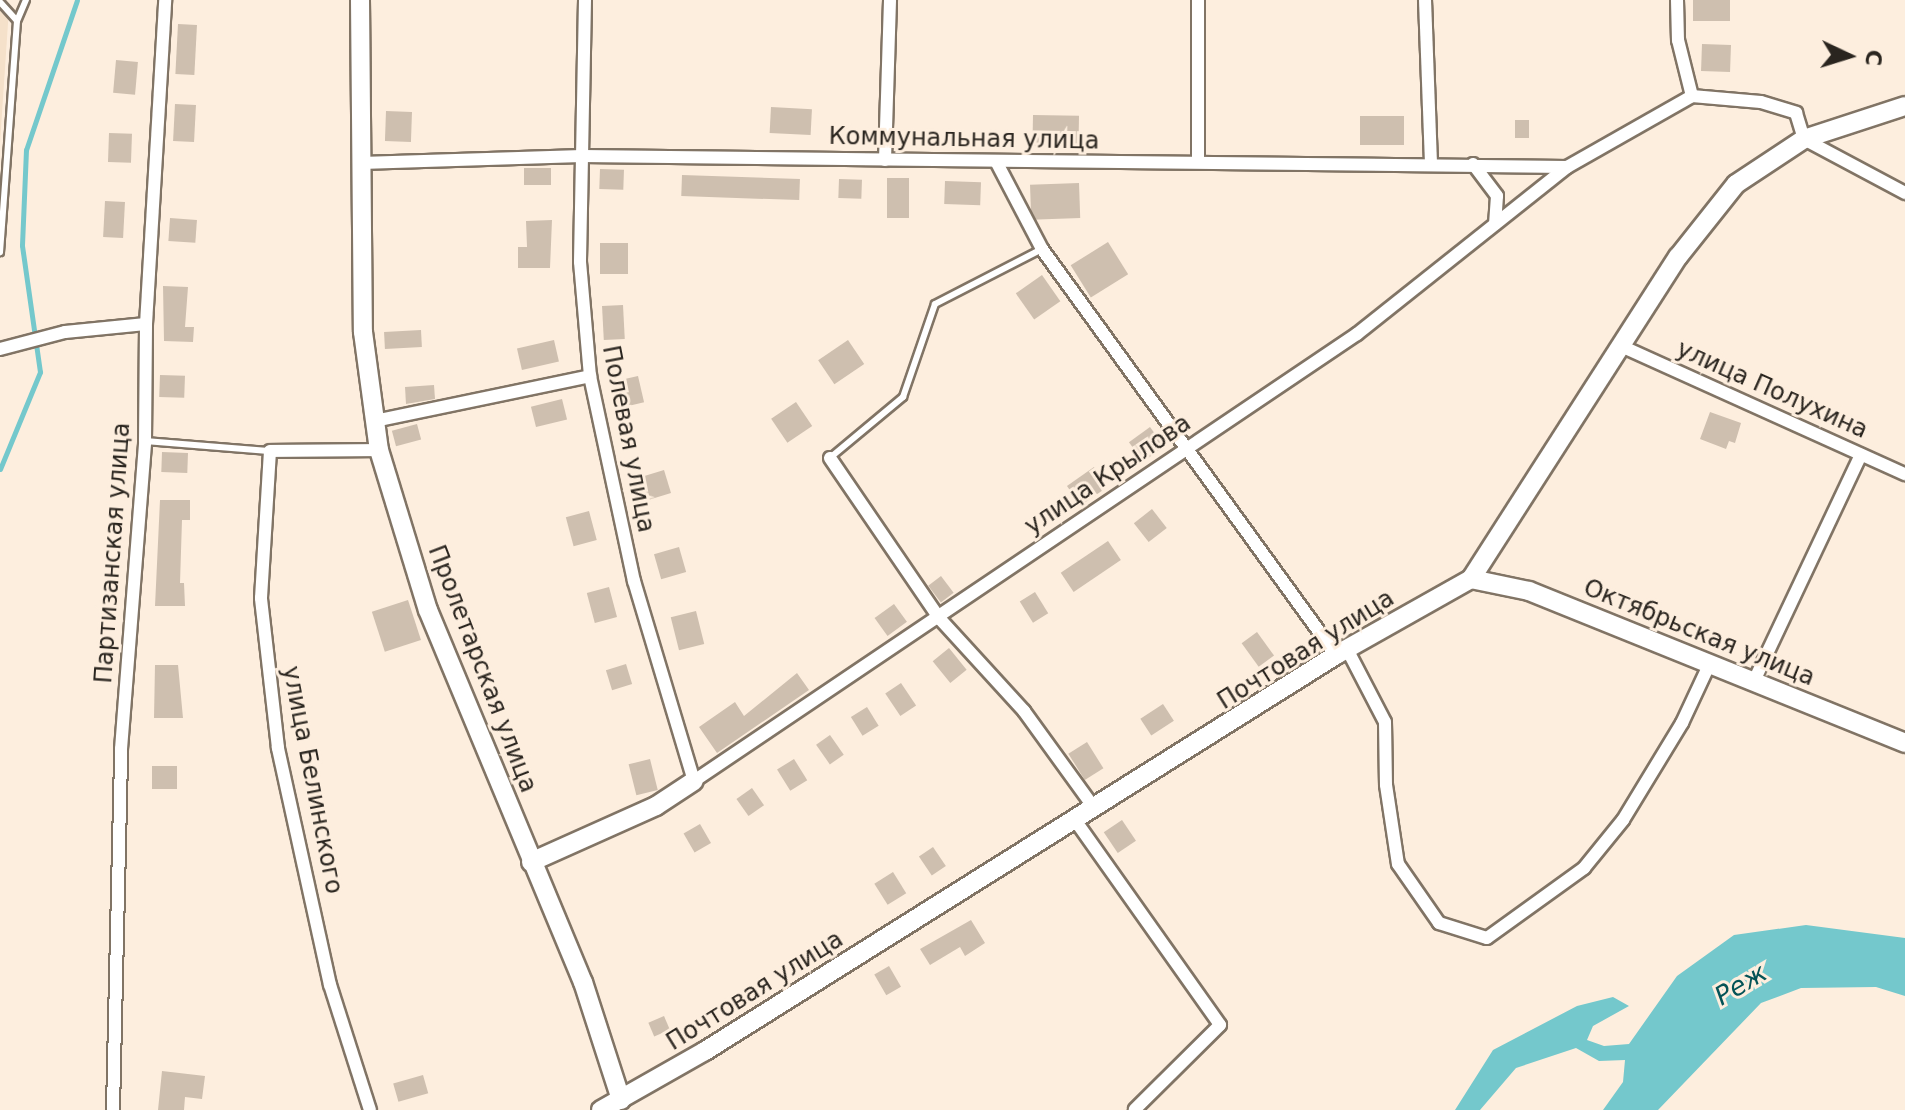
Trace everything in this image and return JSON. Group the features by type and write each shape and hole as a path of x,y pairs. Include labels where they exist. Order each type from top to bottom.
{"main road":[{"name":"Пролетарская улица","path":"360,0 363,332 379,450 428,610 583,982 621,1100"},
{"name":"Почтовая улица","path":"601,1110 1095,809 1342,652 1471,579 1678,257 1736,184 1804,139 1905,106"},
{"name":"Октябрьская улица","path":"1471,579 1529,591 1905,743"},
{"name":"улица Крылова","path":"531,862 656,806 694,781"}],"street":[{"name":"Партизанская улица","path":"113,1110 121,749 145,441 146,324 165,0"},
{"name":"Полевая улица","path":"585,0 580,262 590,376 634,581 694,781"},
{"path":"885,160 890,0"},
{"path":"1198,0 1198,162"},
{"path":"1425,0 1431,163"},
{"path":"1677,0 1678,40 1692,96 1761,102 1796,113 1804,139 1905,193"},
{"name":"улица Крылова","path":"694,781 940,619 1357,334 1567,167 1692,96"},
{"name":"Коммунальная улица","path":"361,163 582,156 997,163 1431,163 1567,167"},
{"path":"997,163 1042,249 1186,450 1342,652 1385,722 1386,785 1398,864 1439,923 1487,938 1584,868 1623,820 1682,723 1710,663"},
{"path":"1473,164 1497,196 1495,224"},
{"path":"1,349 65,332 146,324"},
{"name":"улица Полухина","path":"1621,346 1905,474"},
{"path":"375,421 590,376"},
{"path":"270,451 379,450"},
{"name":"улица Белинского","path":"270,451 261,598 278,748 330,985 370,1110"},
{"path":"1754,681 1861,455"},
{"path":"830,458 940,619 1024,711 1095,809"},
{"path":"1075,820 1220,1025 1135,1109"}],"lane":[{"path":"0,252 17,21 26,0"},
{"path":"0,2 17,21"},
{"path":"830,458 903,397 935,304 1042,249"},
{"path":"145,441 270,451"}],"shaded area":[{"path":"0,7 9,8 0,143"}],"water":[{"name":"Реж","path":"1806,925 1905,938 1905,996 1876,987 1801,988 1761,1003 1658,1110 1603,1110 1623,1082 1625,1060 1599,1061 1576,1048 1516,1068 1480,1110 1455,1110 1493,1050 1577,1006 1613,997 1629,1006 1593,1026 1587,1040 1604,1046 1629,1044 1677,976 1734,935"}],"building":[{"path":"1693,0 1730,0 1730,21 1693,21"},
{"path":"178,24 197,25 194,75 175,74"},
{"path":"1702,44 1731,45 1730,72 1701,71"},
{"path":"116,60 138,62 135,95 113,93"},
{"path":"175,104 196,105 194,142 173,141"},
{"path":"771,107 812,109 811,135 770,133"},
{"path":"386,111 412,112 411,142 385,141"},
{"path":"1033,115 1079,116 1078,147 1032,146"},
{"path":"1360,116 1404,116 1404,145 1360,145"},
{"path":"1515,120 1529,120 1529,138 1515,138"},
{"path":"109,133 132,134 131,163 108,162"},
{"path":"524,168 551,168 551,185 524,185"},
{"path":"600,169 624,170 623,190 599,189"},
{"path":"682,175 800,179 799,200 681,196"},
{"path":"887,178 909,178 909,218 887,218"},
{"path":"839,179 862,180 861,199 838,198"},
{"path":"945,181 981,182 980,205 944,204"},
{"path":"1079,183 1080,218 1031,220 1030,185"},
{"path":"105,201 125,202 123,238 103,237"},
{"path":"170,218 197,220 195,243 168,241"},
{"path":"552,220 550,268 518,268 518,247 527,247 526,221"},
{"path":"1108,242 1128,274 1091,298 1071,265"},
{"path":"600,243 628,243 628,274 600,274"},
{"path":"1042,275 1060,301 1034,320 1016,293"},
{"path":"163,286 188,287 185,327 194,327 193,342 164,341"},
{"path":"623,305 625,339 604,340 602,306"},
{"path":"421,330 422,347 385,349 384,332"},
{"path":"554,340 559,361 522,370 517,349"},
{"path":"848,340 864,364 834,384 818,360"},
{"path":"160,375 185,376 184,398 159,397"},
{"path":"638,376 644,402 620,408 614,382"},
{"path":"434,385 435,399 406,404 405,387"},
{"path":"562,399 567,419 536,427 531,407"},
{"path":"796,402 812,426 787,443 771,419"},
{"path":"1710,412 1741,423 1735,443 1729,441 1726,449 1700,439"},
{"path":"417,424 421,439 396,446 392,431"},
{"path":"1150,427 1164,446 1143,462 1129,442"},
{"path":"162,452 188,453 187,473 161,472"},
{"path":"1094,467 1108,487 1081,506 1067,486"},
{"path":"664,470 671,493 643,501 636,478"},
{"path":"160,500 190,500 190,520 182,520 180,583 184,583 185,606 155,606"},
{"path":"1152,509 1167,528 1149,542 1134,523"},
{"path":"589,511 597,540 574,546 566,517"},
{"path":"1108,541 1121,560 1074,592 1061,573"},
{"path":"679,547 686,572 661,579 654,554"},
{"path":"941,576 954,593 941,602 928,586"},
{"path":"609,587 617,617 595,623 587,593"},
{"path":"1035,592 1048,613 1033,623 1020,602"},
{"path":"408,600 421,640 385,652 372,612"},
{"path":"894,604 907,622 888,636 875,618"},
{"path":"696,611 704,644 679,650 671,617"},
{"path":"1257,632 1274,655 1259,667 1242,643"},
{"path":"949,648 967,670 950,683 933,661"},
{"path":"626,664 632,684 612,690 606,670"},
{"path":"155,665 178,665 183,718 154,718"},
{"path":"797,673 809,690 717,753 699,727 735,702 744,716"},
{"path":"901,683 916,705 900,716 885,694"},
{"path":"1163,704 1174,721 1151,735 1140,719"},
{"path":"867,707 879,726 863,736 851,717"},
{"path":"830,735 844,755 830,764 816,745"},
{"path":"1087,742 1103,768 1085,780 1068,754"},
{"path":"650,759 658,790 636,795 629,764"},
{"path":"794,759 807,780 790,791 777,770"},
{"path":"152,766 177,766 177,789 152,789"},
{"path":"752,788 764,805 748,816 736,799"},
{"path":"1122,820 1136,841 1118,853 1104,832"},
{"path":"700,824 711,843 695,853 684,833"},
{"path":"933,847 946,866 932,876 919,857"},
{"path":"893,872 906,893 888,905 874,884"},
{"path":"971,920 985,943 965,956 960,947 930,965 920,949"},
{"path":"889,966 901,987 886,995 874,974"},
{"path":"664,1016 670,1030 654,1036 648,1023"},
{"path":"162,1071 205,1076 202,1099 185,1097 184,1110 158,1110"},
{"path":"423,1075 428,1093 398,1102 393,1084"}],"waterway":[{"path":"0,469 40,372 22,245 26,150 77,0"}]}
